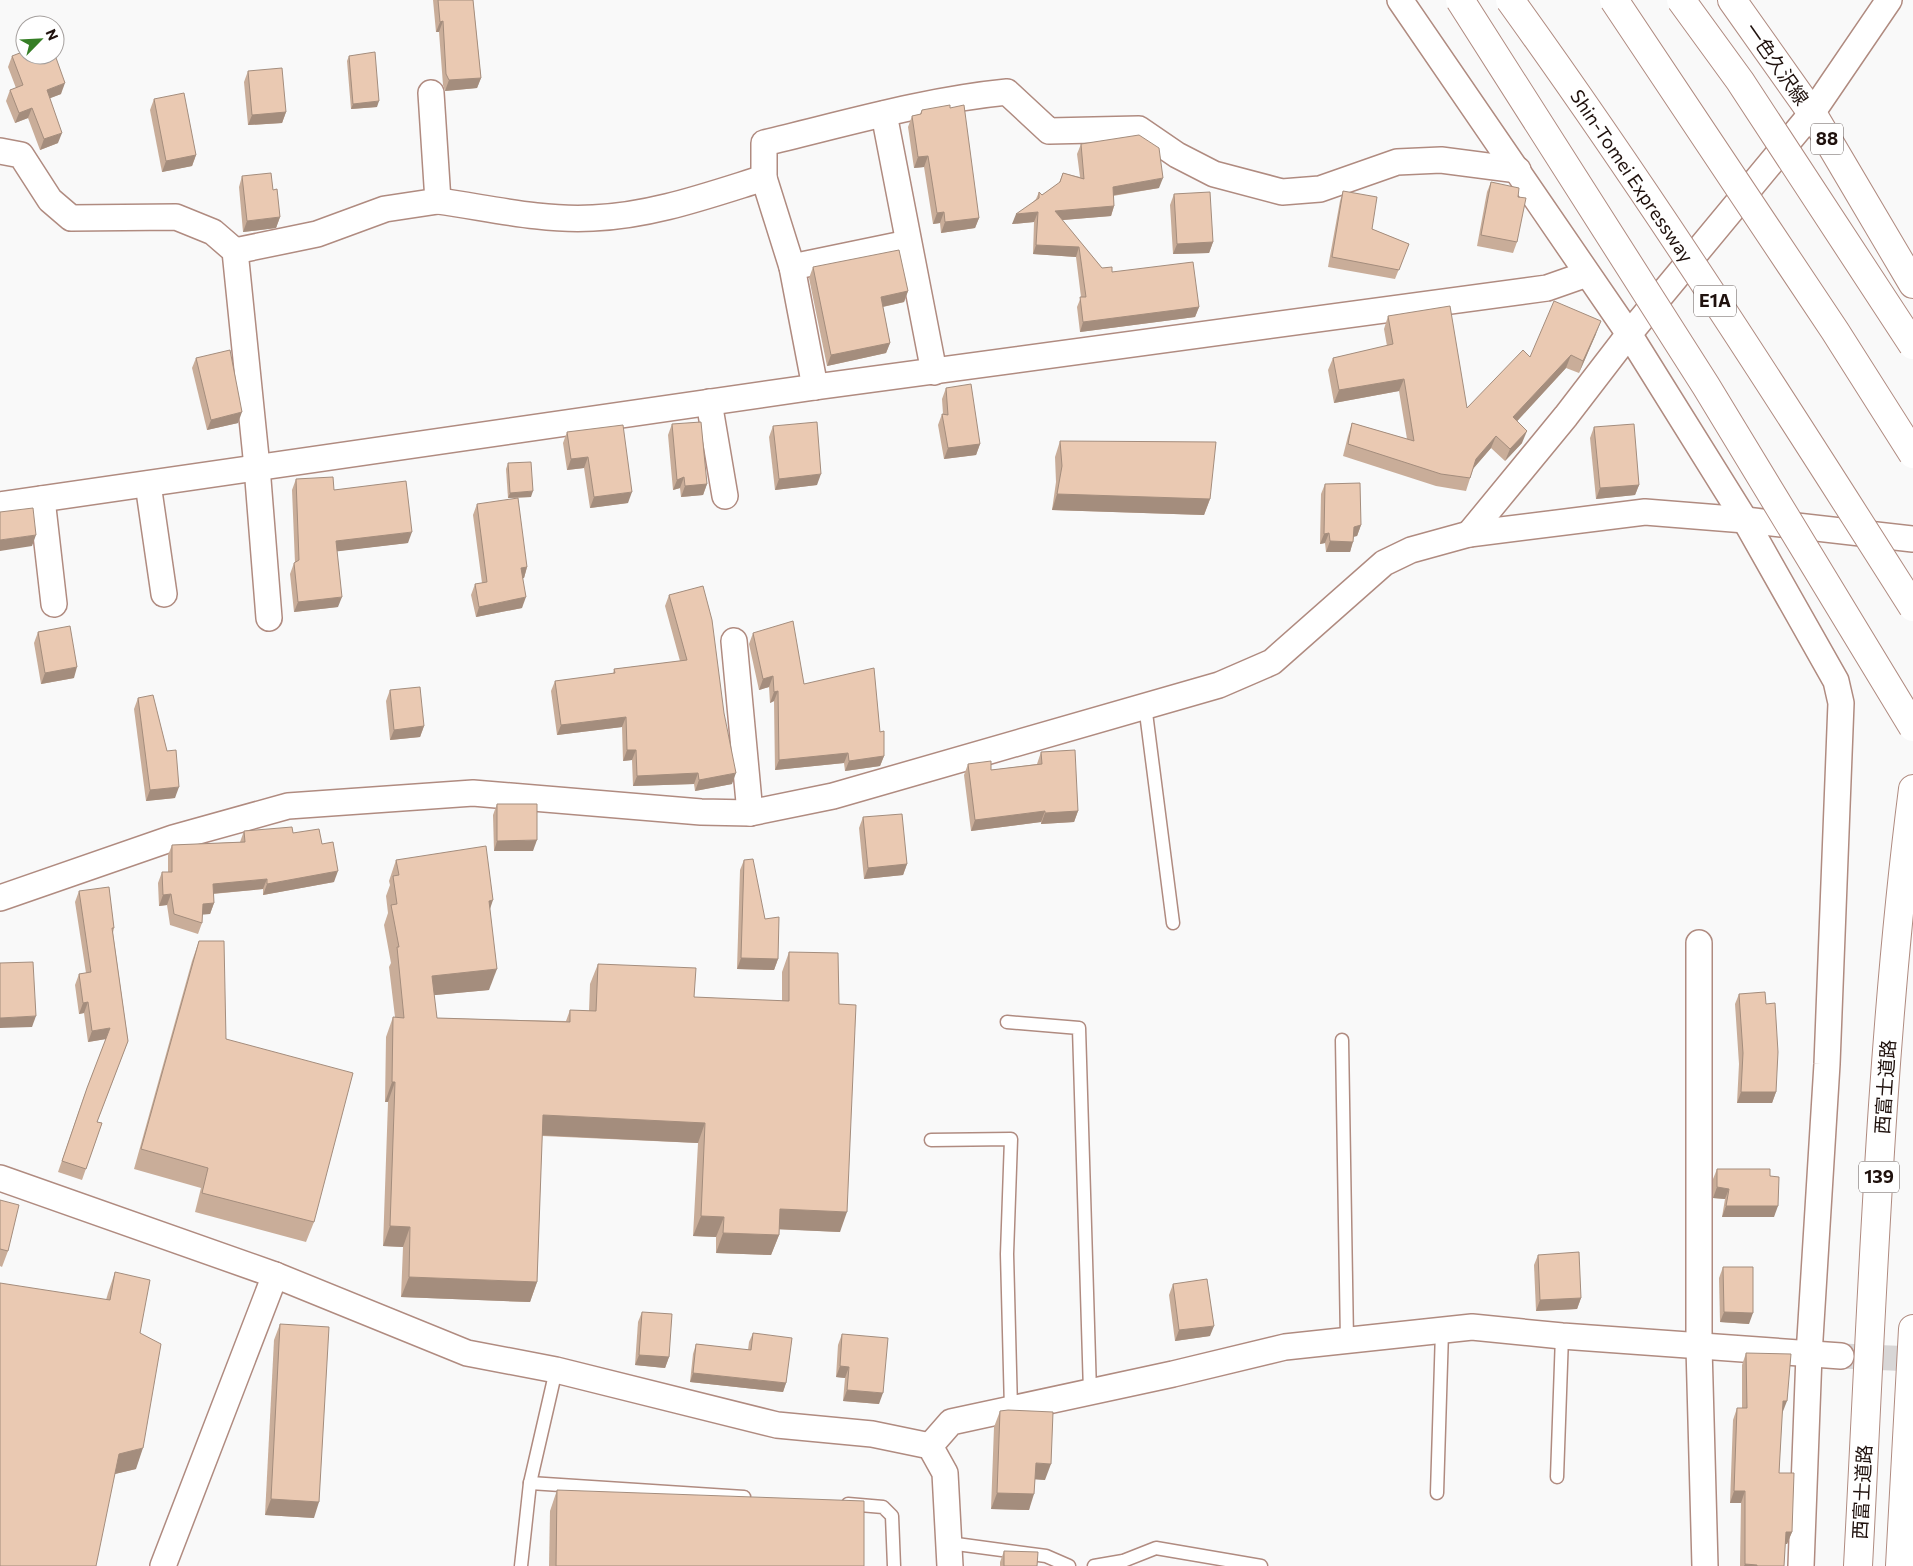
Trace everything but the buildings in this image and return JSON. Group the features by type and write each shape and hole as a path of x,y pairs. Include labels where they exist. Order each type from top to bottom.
{"main road":[{"path":"1460,0 1706,386 1913,727"},
{"name":"Shin-Tomei Expressway","path":"1510,0 1605,136 1818,457 1913,607"},
{"path":"1614,0 1830,323 1913,454"},
{"path":"1680,0 1740,81 1913,345"},
{"name":"一色久沢線","path":"1732,0 1812,112 1913,284"},
{"name":"西富士道路","path":"1858,1566 1882,1127 1898,908 1913,789"},
{"path":"1900,1566 1913,1330"}],"street":[{"path":"1400,0 1629,334 1745,520 1836,681 1841,703 1827,1064 1809,1355 1801,1566"},
{"path":"1469,534 1566,416 1629,334 1812,112 1889,0"},
{"path":"815,387 792,267 764,178 764,143 884,114 973,96 1007,92 1049,131 1139,129 1177,155 1214,174 1282,192 1320,189 1396,162 1441,160 1518,170"},
{"path":"431,93 438,201"},
{"path":"884,114 934,372"},
{"path":"0,151 21,156 50,200 71,218 176,217 212,232 235,251 257,467 269,618"},
{"path":"235,251 317,234 385,209 438,201 537,215 594,218 657,209 764,178"},
{"path":"792,267 908,243"},
{"path":"0,505 815,387 1547,288 1587,274"},
{"path":"709,402 725,496"},
{"path":"148,484 164,594"},
{"path":"42,499 54,604"},
{"path":"0,898 173,838 288,806 473,794 701,812 750,812 834,796 1219,685 1272,662 1384,563 1411,550 1469,534 1645,512 1745,520 1913,539"},
{"path":"734,641 750,812"},
{"path":"1700,943 1699,1347 1705,1566"},
{"path":"0,1178 275,1275 467,1353 556,1370 777,1426 872,1434 930,1446 945,1473 950,1555"},
{"path":"163,1566 275,1275"},
{"path":"930,1446 951,1422 1285,1347 1472,1327 1699,1347 1841,1356"}],"lane":[{"path":"1145,705 1173,923"},
{"path":"1007,1022 1079,1028 1090,1392"},
{"path":"1342,1040 1347,1341"},
{"path":"931,1140 1011,1139 1007,1254 1011,1409"},
{"path":"1437,1493 1442,1331"},
{"path":"1557,1477 1562,1336"},
{"path":"521,1566 530,1482 556,1370"},
{"path":"530,1482 755,1498"},
{"path":"834,1504 883,1507 892,1516 894,1566"},
{"path":"1094,1566 1123,1561 1156,1548 1261,1566"},
{"path":"950,1555 1046,1556 1069,1566"}],"tunnel":[{"path":"1841,1356 1913,1359"}]}
